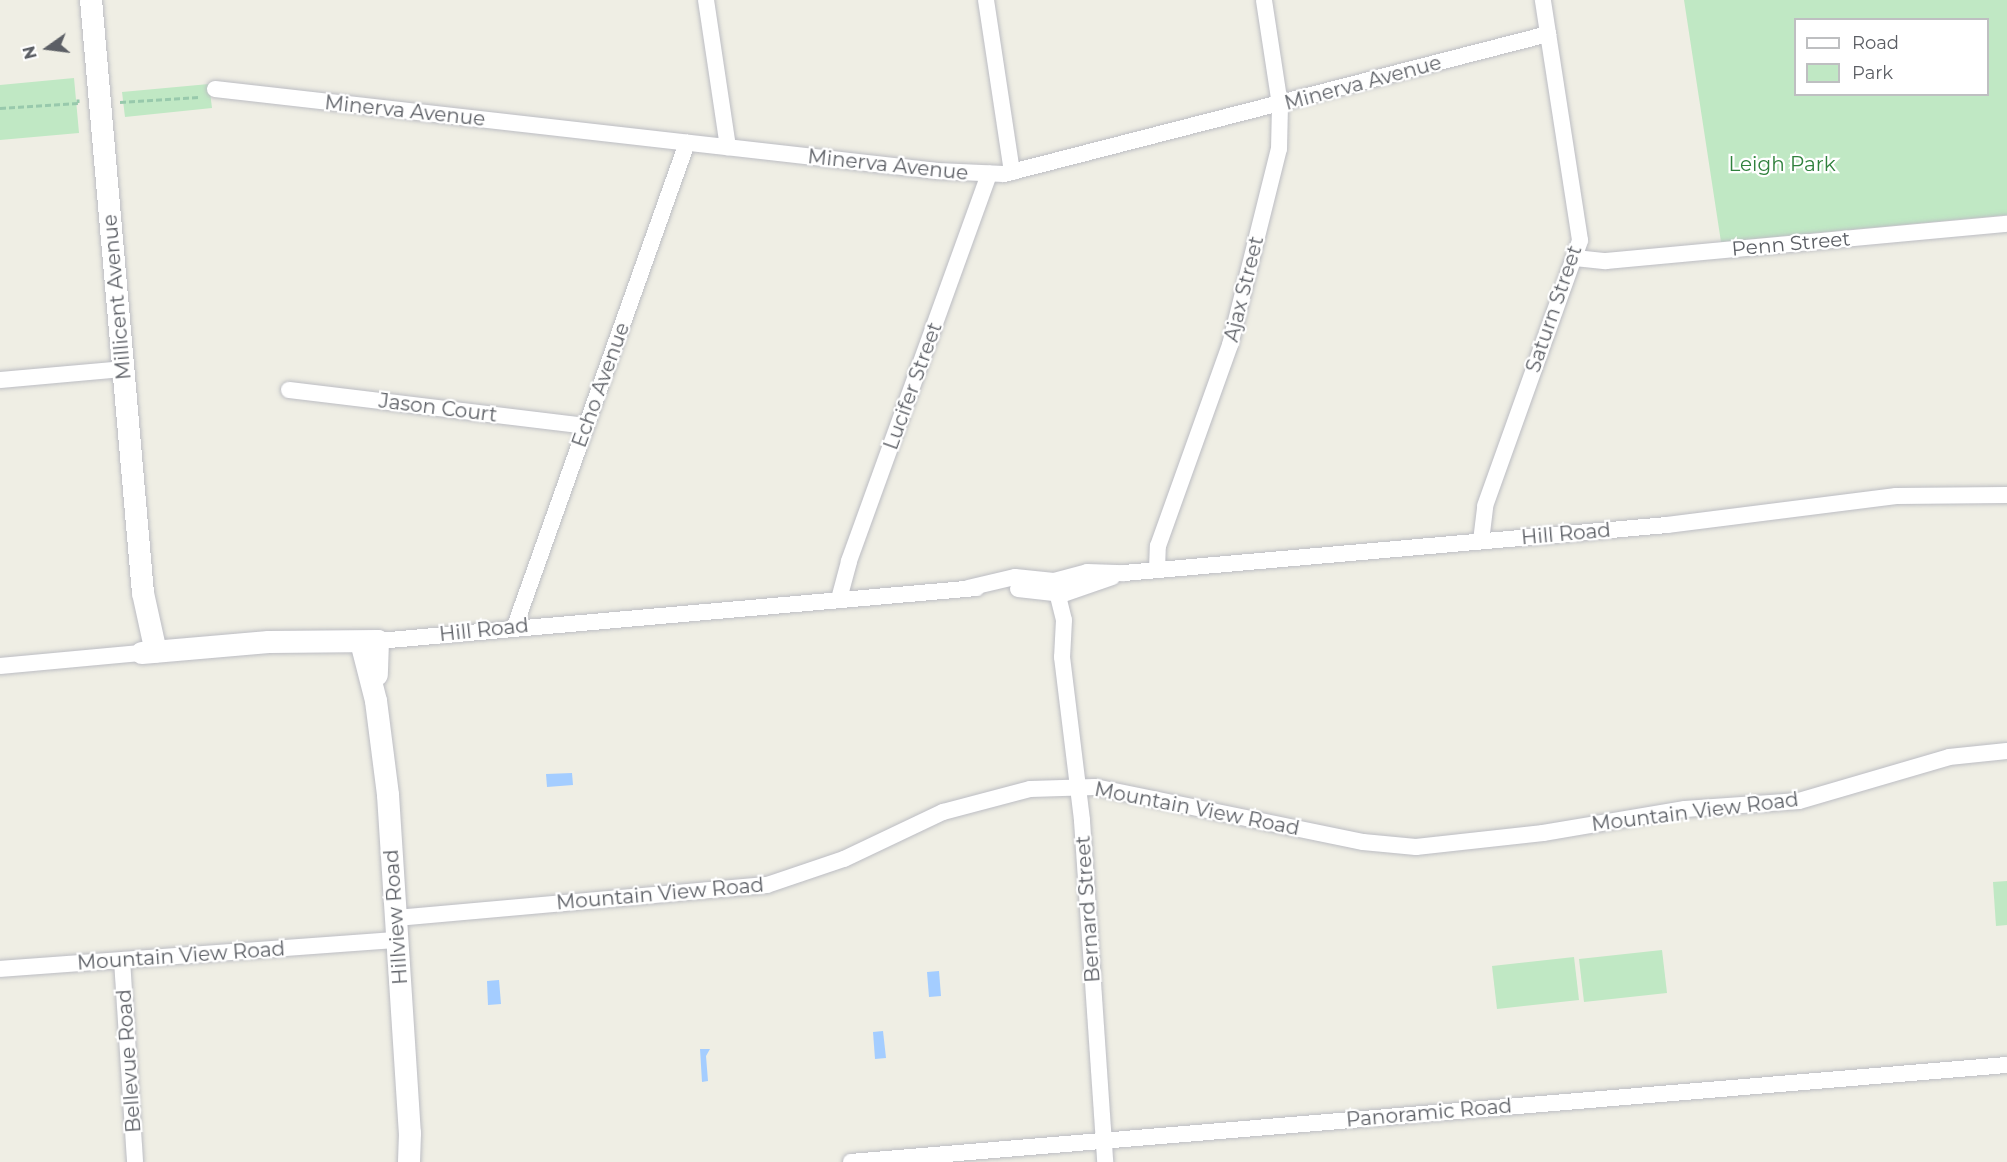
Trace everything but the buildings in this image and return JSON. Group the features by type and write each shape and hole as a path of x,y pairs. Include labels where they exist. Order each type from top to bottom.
{"street":[{"name":"Millicent Avenue","path":"91,0 148,653"},
{"path":"706,0 728,147"},
{"path":"986,0 1012,172"},
{"name":"Ajax Street","path":"1157,570 1158,546 1239,315 1279,149 1280,105 1264,0"},
{"name":"Saturn Street","path":"1481,541 1485,506 1575,258 1579,228 1543,0"},
{"name":"Minerva Avenue","path":"211,90 989,174 1012,172 1280,105 1548,34"},
{"name":"Echo Avenue","path":"514,626 687,143"},
{"name":"Lucifer Street","path":"839,599 849,561 989,174"},
{"name":"Penn Street","path":"1575,258 1606,261 2007,224"},
{"path":"0,380 123,369"},
{"name":"Jason Court","path":"289,390 586,426"},
{"name":"Hill Road","path":"0,666 270,642 369,642 514,626 968,588 1015,577 1055,590 1086,572 1124,573 1667,525 1896,496 2007,495"},
{"name":"Bernard Street","path":"1055,590 1078,787 1105,1162"},
{"name":"Hillview Road","path":"369,642 389,806 410,1133 408,1162"},
{"name":"Mountain View Road","path":"396,918 767,885 844,859 915,822 954,808 1015,791 1078,787 1114,790 1363,842 1416,848 1543,833 1674,811 1799,801 1949,757 2007,751"},
{"name":"Mountain View Road","path":"0,969 398,940"},
{"name":"Bellevue Road","path":"122,960 135,1162"},
{"name":"Panoramic Road","path":"850,1162 2007,1065"},
{"name":"Hillview Road","path":"410,1133 417,1162"}],"path":[{"path":"0,108 78,103 77,92 184,100 211,90"}],"green space":[{"name":"Leigh Park","path":"1684,0 2007,0 2007,215 1721,242"},
{"path":"74,78 79,133 0,140 0,85"},
{"path":"209,84 212,108 125,117 122,92"},
{"path":"2007,881 2007,925 1996,926 1993,882"},
{"path":"1662,950 1667,993 1584,1002 1579,959"},
{"path":"1574,957 1579,1000 1497,1009 1492,966"}],"water":[{"path":"572,773 573,785 547,787 546,774"},
{"path":"939,971 941,996 929,997 927,972"},
{"path":"499,980 501,1004 488,1005 487,981"},
{"path":"883,1031 886,1058 875,1059 873,1032"},
{"path":"700,1049 710,1049 706,1056 708,1081 702,1082"}]}
